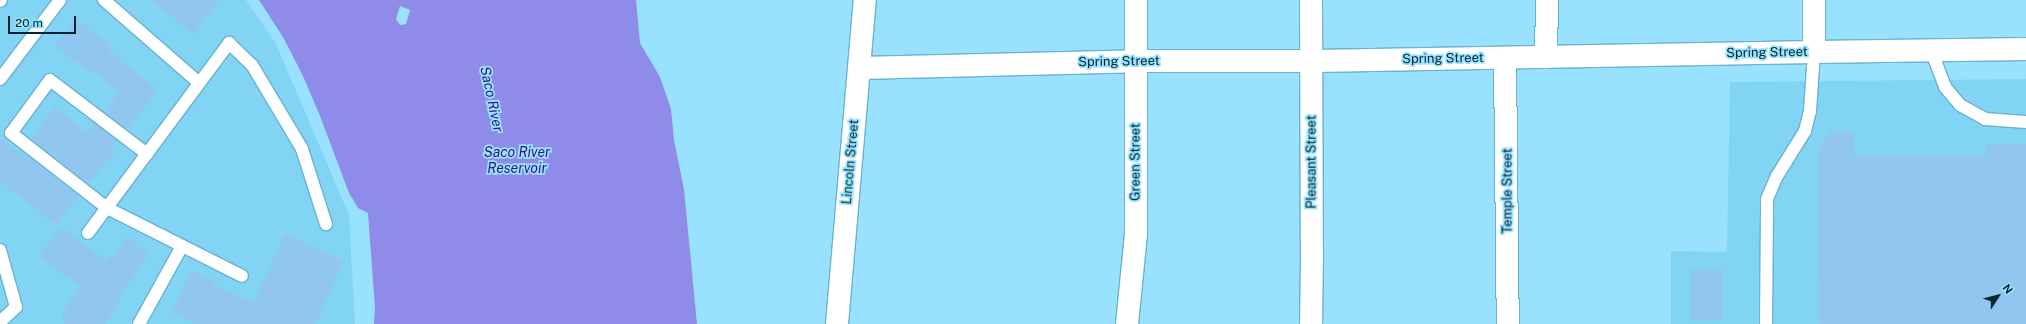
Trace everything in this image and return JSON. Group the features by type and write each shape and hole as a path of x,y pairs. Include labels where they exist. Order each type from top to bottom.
{"street":[{"name":"Lincoln Street","path":"837,324 866,0"},
{"name":"Green Street","path":"1127,324 1136,234 1136,0"},
{"name":"Pleasant Street","path":"1311,0 1311,324"},
{"path":"1546,57 1547,0"},
{"path":"1814,0 1814,52"},
{"name":"Spring Street","path":"860,68 1137,62 1312,61 2026,49"},
{"name":"Temple Street","path":"1505,58 1508,324"}],"lane":[{"path":"0,79 60,0"},
{"path":"104,0 199,83"},
{"path":"88,232 230,43 252,65 302,149 326,224"},
{"path":"1931,50 1945,87 1960,105 1985,120 2026,122"},
{"path":"1766,324 1767,199 1777,176 1805,131 1810,111 1814,52"},
{"path":"147,154 50,80 11,133 107,208 242,276"},
{"path":"139,324 182,246"},
{"path":"0,250 16,307 0,322"}],"shaded area":[{"path":"0,0 246,0 275,42 349,215 355,324 0,324"},
{"path":"2026,79 2026,324 1671,324 1671,251 1727,252 1730,82"}],"water":[{"name":"Saco River Reservoir","path":"259,0 636,0 640,43 660,77 671,109 674,140 684,189 697,324 374,324 375,308 368,213 358,208 349,193 320,116 303,76 283,37","holes":["400,6 410,10 406,24 400,25 396,19"]}],"building":[{"path":"150,0 220,0 194,34"},
{"path":"77,20 110,45 107,49 158,90 127,129 104,112 120,92 91,70 89,72 55,46 72,23 74,25"},
{"path":"55,107 88,133 95,124 118,141 110,150 114,153 88,184 31,139"},
{"path":"1831,131 1854,131 1854,156 1987,156 1985,144 2026,144 2026,324 1819,324 1818,151"},
{"path":"0,138 20,153 21,151 79,196 56,225 0,181"},
{"path":"61,227 106,261 111,255 114,256 128,237 149,254 119,297 121,299 105,324 64,324 62,313 80,287 39,256"},
{"path":"285,234 344,261 315,324 195,324 172,313 191,270 214,281 213,284 254,303"},
{"path":"1690,269 1722,269 1722,321 1690,321"}],"water label":[{"name":"Saco River","path":"492,99"}]}
